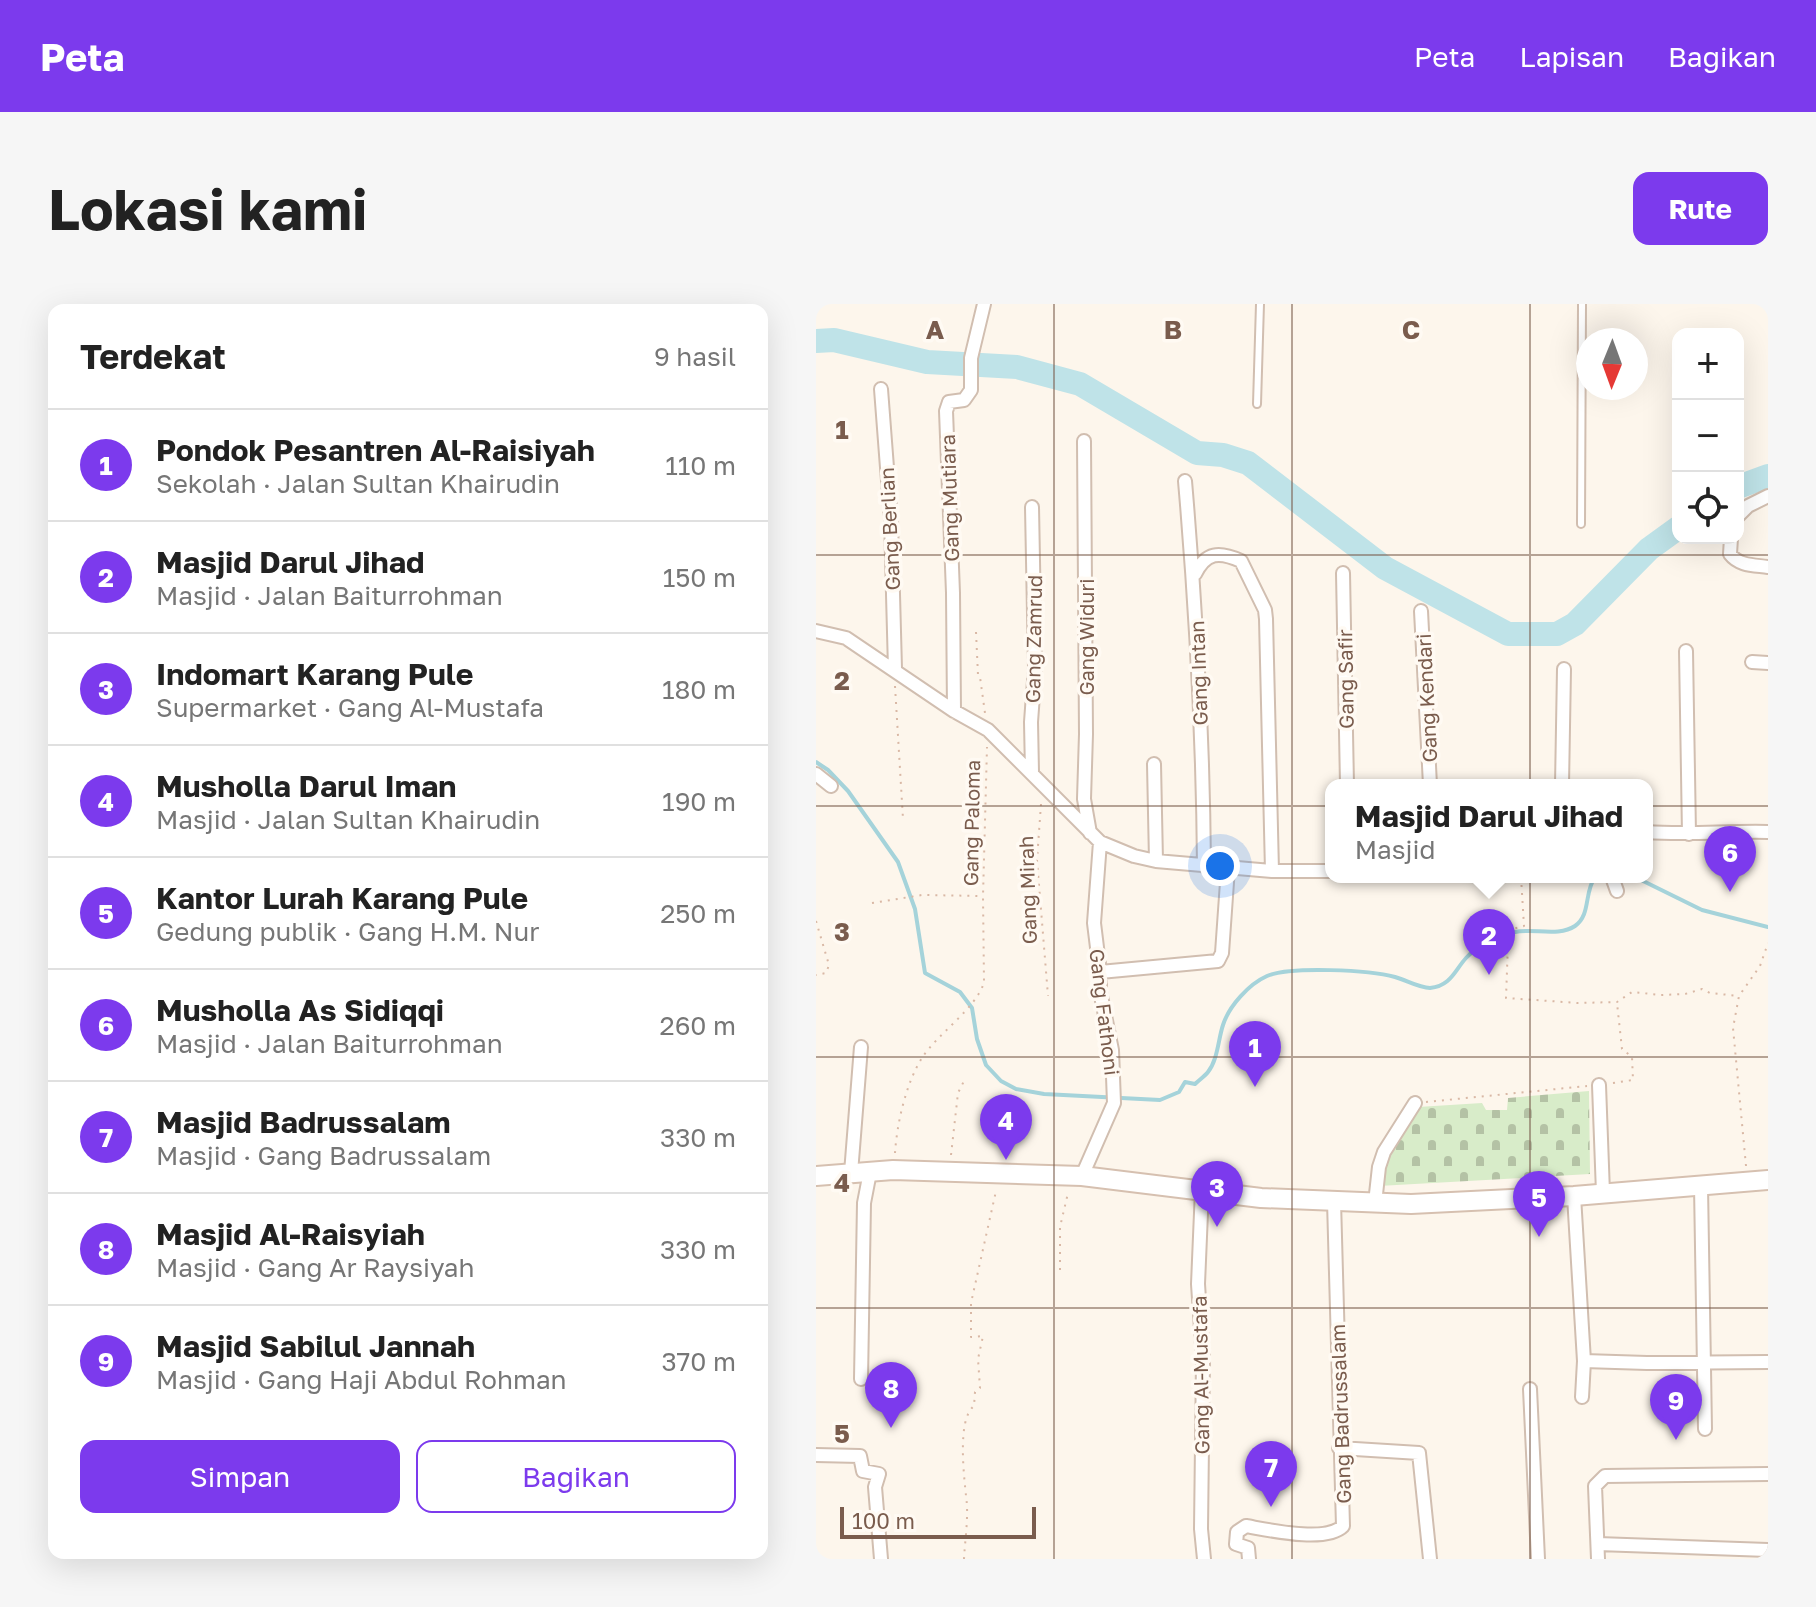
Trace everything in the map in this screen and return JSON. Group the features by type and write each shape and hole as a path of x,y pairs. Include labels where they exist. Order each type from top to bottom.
{"main road":[{"path":"816,1176 893,1170 1077,1176 1261,1198 1375,1203 1574,1196 1768,1180"}],"street":[{"name":"Gang Mutiara","path":"954,711 946,411 949,402 964,400 971,390 971,358 984,304"},
{"name":"Gang Berlian","path":"881,389 891,520 895,669"},
{"name":"Gang Widuri","path":"1084,441 1084,799 1095,837"},
{"name":"Gang Intan","path":"1185,481 1194,576 1203,764 1204,866"},
{"path":"1744,510 1768,496"},
{"name":"Gang Zamrud","path":"1032,507 1035,667 1031,722 1032,772"},
{"path":"1731,544 1730,554 1734,559 1744,564 1768,567"},
{"path":"1194,576 1202,559 1210,556 1222,555 1241,561 1251,587 1265,610 1270,705 1272,871"},
{"name":"Gang Safir","path":"1343,573 1347,779"},
{"name":"Gang Kendari","path":"1421,611 1430,779"},
{"path":"816,631 846,638 954,711 988,730 1095,837 1134,856 1228,868 1325,871"},
{"path":"1686,651 1689,834"},
{"path":"1752,662 1768,663"},
{"path":"1562,779 1564,669"},
{"path":"1154,764 1156,861"},
{"path":"816,774 831,786"},
{"path":"1653,832 1768,832"},
{"name":"Gang Fathoni","path":"1077,1176 1114,1098 1112,1050 1100,991 1094,923 1095,837"},
{"path":"1100,972 1218,961 1222,953 1228,868"},
{"path":"1614,883 1617,891"},
{"path":"861,1047 860,1172 864,1203 861,1379"},
{"path":"1599,1085 1603,1193"},
{"path":"1375,1203 1384,1152 1415,1103"},
{"path":"1701,1186 1705,1429"},
{"name":"Gang Al-Mustafa","path":"1202,1189 1198,1284 1203,1360 1201,1529 1204,1559"},
{"path":"1574,1196 1584,1361 1582,1397"},
{"name":"Gang Badrussalam","path":"1249,1559 1248,1548 1236,1544 1237,1532 1246,1526 1292,1534 1337,1532 1343,1526 1334,1201"},
{"path":"1584,1361 1768,1362"},
{"path":"1530,1389 1538,1559"},
{"path":"1339,1448 1419,1453 1430,1559"},
{"path":"816,1455 861,1458 865,1472 879,1474 875,1487 881,1559"},
{"path":"1598,1559 1595,1486 1605,1476 1768,1474"},
{"path":"1598,1544 1768,1550"}],"lane":[{"path":"1257,404 1260,304"},
{"path":"1581,524 1582,304"}],"path":[{"name":"Gang Paloma","path":"893,1170 898,1133 913,1076 923,1057 979,995 985,971 983,896 988,730 978,675 976,632"},
{"path":"895,669 903,819"},
{"name":"Gang Mirah","path":"1044,783 1037,860 1048,996"},
{"path":"1521,883 1524,926 1504,931 1508,943 1506,998 1578,1003 1617,1002 1632,992 1661,995 1702,989 1710,993 1739,996"},
{"path":"872,903 922,895 983,896"},
{"path":"816,921 829,965 826,973 816,975"},
{"path":"1748,1183 1733,1028 1739,996 1760,966 1768,943"},
{"path":"1415,1103 1633,1080 1632,1057 1622,1049 1617,1002"},
{"path":"949,1172 958,1093 965,1079"},
{"path":"964,1559 967,1494 962,1443 969,1409 974,1406 975,1392 980,1388 978,1359 983,1336 971,1337 971,1303 988,1221 992,1217 998,1174"},
{"path":"1060,1270 1060,1227 1077,1176"}],"green space":[{"path":"1589,1091 1590,1174 1379,1186 1384,1154 1418,1107 1482,1103 1486,1110 1507,1110 1508,1098"}],"waterway":[{"path":"816,341 834,340 927,362 1017,367 1080,384 1197,453 1223,455 1248,463 1385,568 1508,634 1557,634 1575,624 1649,549 1672,532"},
{"path":"1744,485 1768,476"},
{"path":"816,762 848,791 898,862 915,909 925,973 960,992 972,1008 977,1039 986,1065 1001,1081 1016,1089 1044,1094 1160,1100 1179,1092 1185,1082 1195,1084 1207,1074 1230,1010 1247,990 1267,976 1293,971 1350,971 1395,977 1426,988 1437,987 1448,981 1471,953 1495,939 1515,932 1554,932 1575,926 1583,916 1592,883"},
{"path":"1647,883 1702,910 1768,927"}],"place":[{"name":"Musholla As Sidiqqi","path":"1730,892"},
{"name":"Masjid Darul Jihad","path":"1489,975"},
{"name":"Pondok Pesantren Al-Raisiyah","path":"1255,1087"},
{"name":"Musholla Darul Iman","path":"1006,1160"},
{"name":"Indomart Karang Pule","path":"1217,1227"},
{"name":"Kantor Lurah Karang Pule","path":"1539,1237"},
{"name":"Masjid Al-Raisyiah","path":"891,1428"},
{"name":"Masjid Sabilul Jannah","path":"1676,1440"},
{"name":"Masjid Badrussalam","path":"1271,1507"}]}
